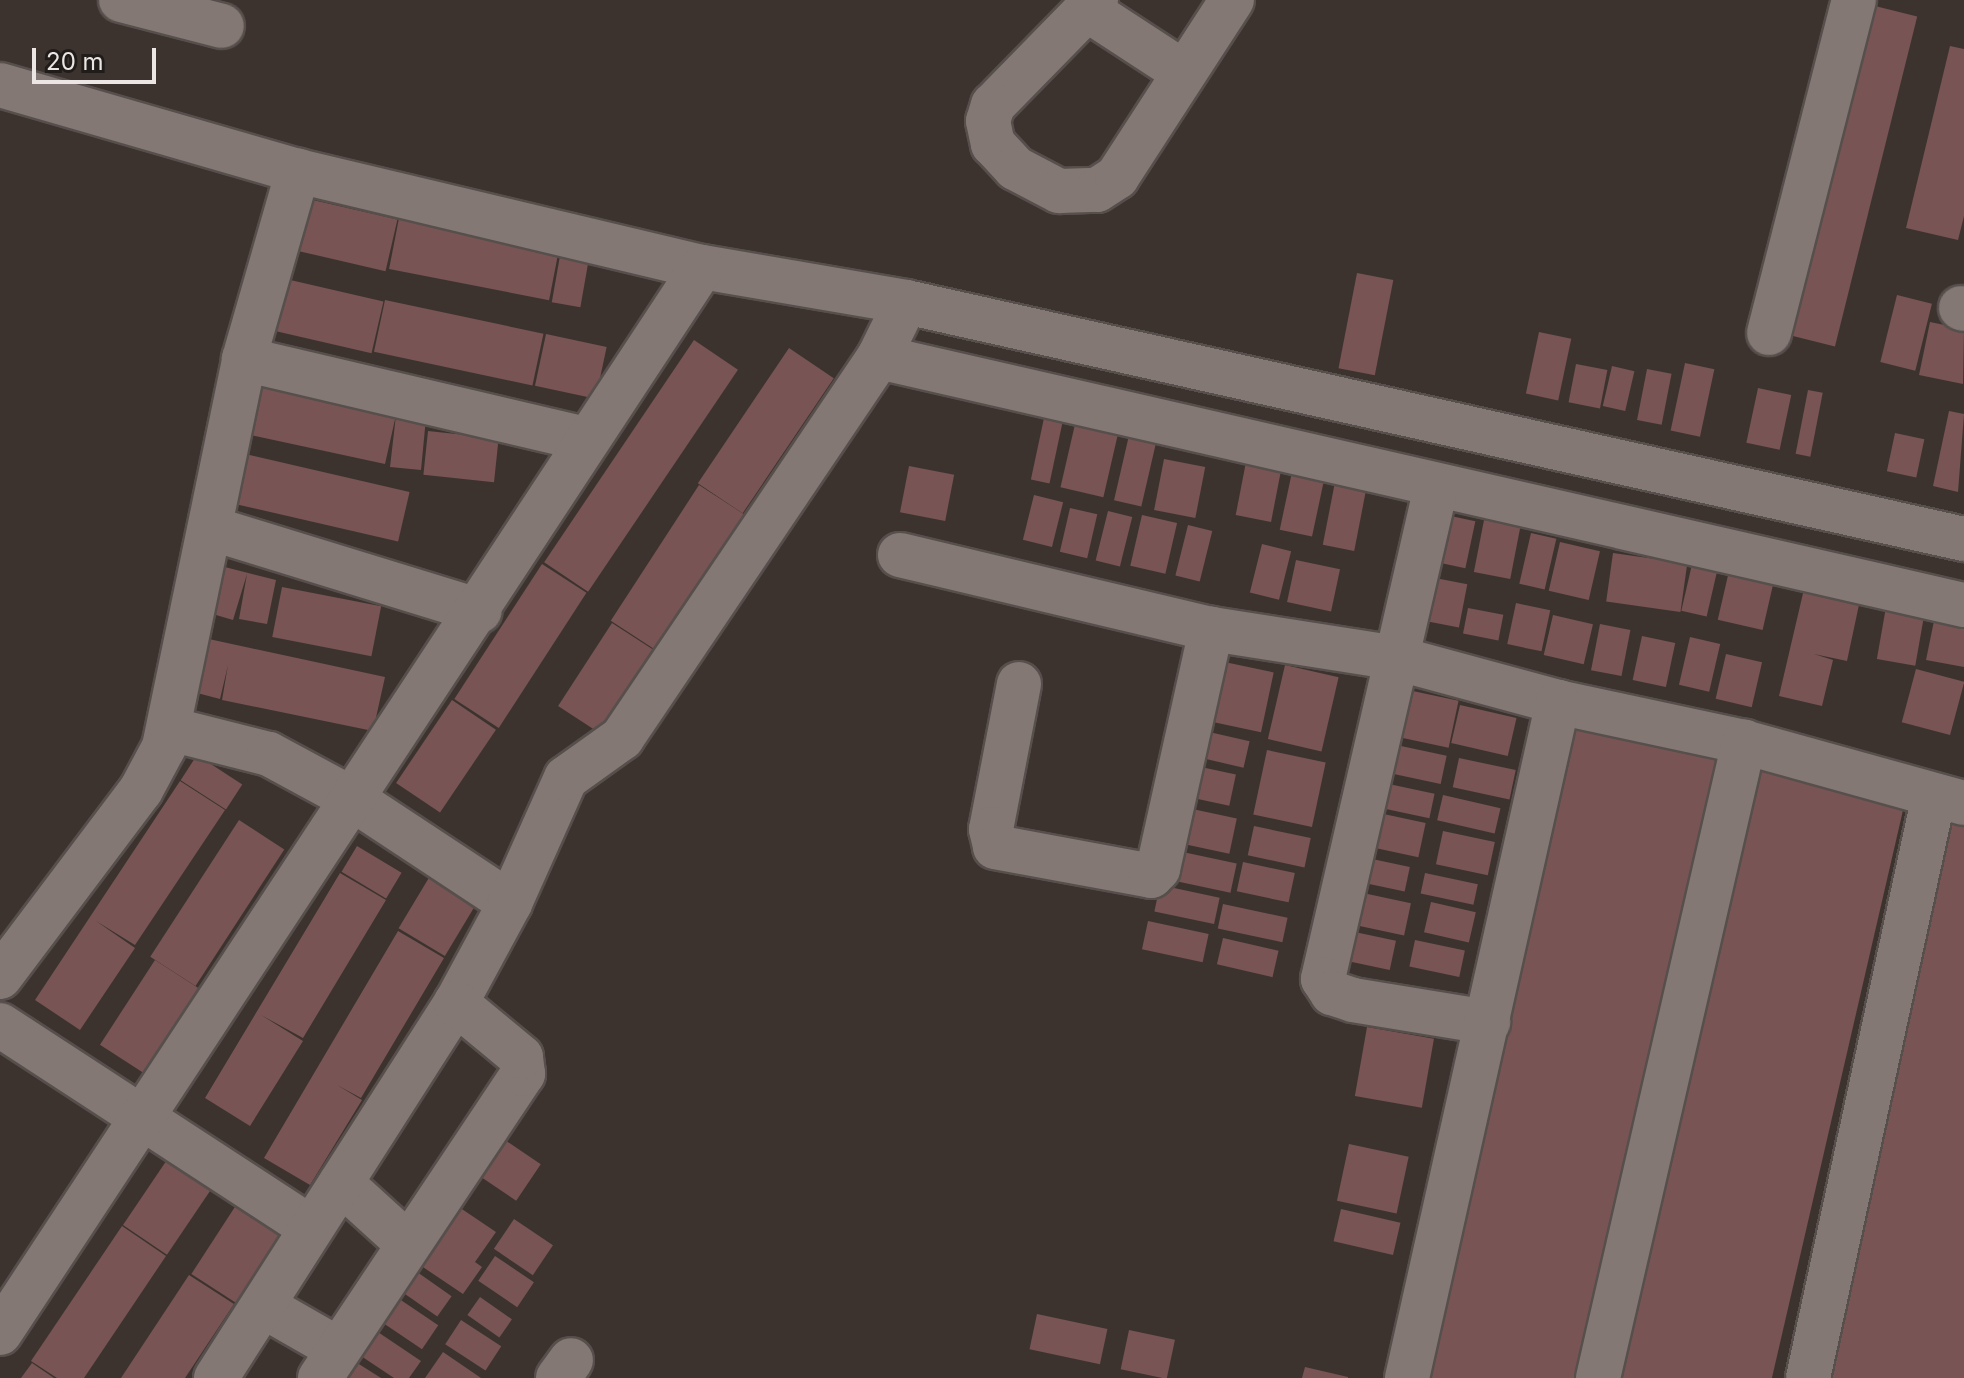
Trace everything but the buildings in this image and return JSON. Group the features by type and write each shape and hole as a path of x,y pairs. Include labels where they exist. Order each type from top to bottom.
{"street":[{"path":"121,0 222,26"},
{"path":"1183,72 1092,5 993,105 988,133 1015,168 1059,191 1081,193 1108,185 1232,0"},
{"path":"1769,333 1854,0"},
{"path":"0,85 298,171 702,267 906,302 1964,539"},
{"path":"0,977 141,790 170,729 182,644 210,528 244,359 298,171"},
{"path":"0,1333 479,611 584,439 702,267"},
{"path":"216,1378 456,1003 510,903 566,778 622,738 879,357 906,302"},
{"path":"879,357 1436,487 1964,605"},
{"path":"244,359 584,439"},
{"path":"1436,487 1323,979 1332,993 1353,1000 1488,1022"},
{"path":"210,528 479,611"},
{"path":"900,555 1211,629 1396,658 1558,702 1744,742 1949,799 1808,1378"},
{"path":"1019,684 991,829 995,847 1151,876 1158,869 1211,629"},
{"path":"1407,1378 1558,702"},
{"path":"170,729 269,754 354,800 510,903"},
{"path":"1598,1378 1744,742"},
{"path":"263,1306 329,1363 523,1074 521,1057 511,1046 456,1003"},
{"path":"0,1025 310,1227"},
{"path":"341,1183 407,1243"}]}
